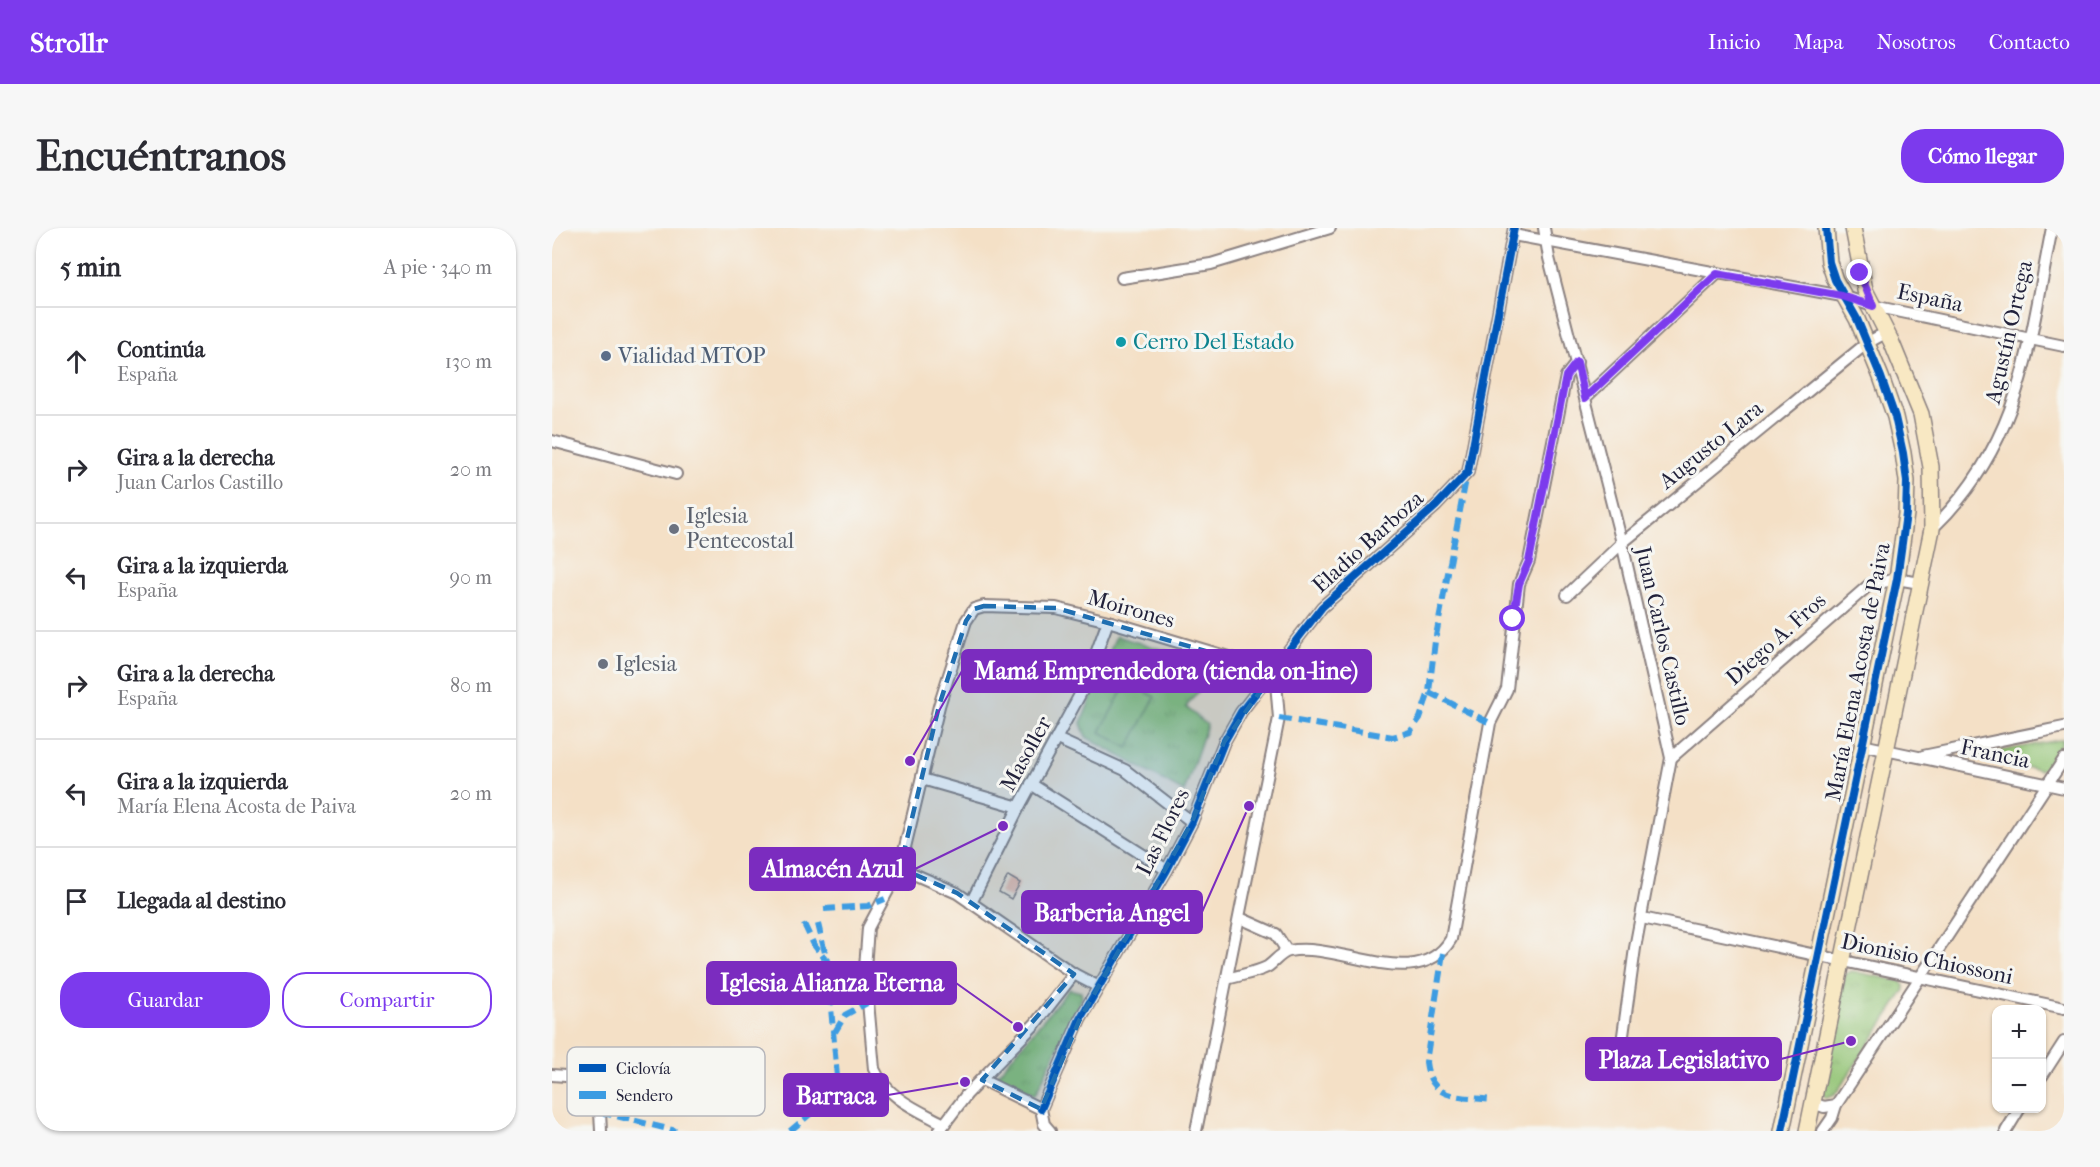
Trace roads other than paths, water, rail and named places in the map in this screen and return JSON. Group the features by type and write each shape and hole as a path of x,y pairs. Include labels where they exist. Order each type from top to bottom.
{"street":[{"path":"1122,278 1211,264 1330,228"},
{"name":"María Elena Acosta de Paiva","path":"1782,1131 1897,579 1906,514 1907,481 1895,417 1867,343 1842,296 1830,262 1826,228"},
{"name":"María Elena Acosta de Paiva","path":"1807,1131 1840,960 1887,751 1932,529 1928,441 1909,380 1873,306 1860,273 1853,228"},
{"name":"Agustín Ortega","path":"1932,529 1955,507 1985,462 2009,418 2022,378 2052,228"},
{"name":"España","path":"1514,232 1545,234 1717,274 1842,296 1873,306 2064,346"},
{"name":"Eladio Barboza","path":"1275,671 1294,641 1322,607 1436,506 1468,472 1514,232"},
{"name":"Juan Carlos Castillo","path":"1545,234 1622,543 1671,759 1641,918 1620,1057"},
{"path":"1585,398 1717,274"},
{"name":"Augusto Lara","path":"1567,595 1622,543 1867,343 1887,332"},
{"path":"1227,979 1267,968 1287,951 1318,951 1408,965 1427,962 1443,953 1451,939 1490,723 1507,689 1519,584 1529,561 1566,376 1577,362"},
{"path":"552,441 676,474"},
{"name":"Diego A. Fros","path":"1671,759 1869,585 1897,579 1920,583"},
{"name":"Moirones","path":"922,779 957,642 974,609 984,606 1056,608 1108,621 1275,671"},
{"name":"Masoller","path":"971,903 1083,688 1108,621"},
{"path":"1196,1131 1279,718 1275,671"},
{"name":"Las Flores","path":"1041,1109 1097,986 1167,870 1192,822 1224,742 1241,712 1275,671"},
{"name":"Francia","path":"1918,757 2064,727"},
{"path":"1057,739 1125,770 1192,822"},
{"name":"Francia","path":"1862,745 2064,788"},
{"path":"1823,1131 1832,1118 1836,1105 2064,759"},
{"path":"1019,807 922,779 900,868 868,928 865,968 867,1003 874,1069 879,1081 895,1097 942,1128 982,1080 1035,1024 1074,974"},
{"path":"1032,784 1167,870"},
{"path":"900,868 957,893 1074,974 1097,986"},
{"path":"1240,918 1276,934 1287,951"},
{"name":"Dionisio Chiossoni","path":"1641,918 2064,1008"},
{"path":"2046,1070 2064,1042"},
{"path":"552,1075 567,1076"},
{"path":"982,1080 1041,1109 1045,1129"},
{"path":"1813,1103 1824,1107 1836,1105"},
{"path":"2006,1131 2017,1113"},
{"path":"600,1116 601,1131"}],"place":[{"name":"Cerro Del Estado","path":"1121,342"},
{"name":"Vialidad MTOP","path":"606,356"},
{"name":"Iglesia Pentecostal","path":"674,529"},
{"name":"Iglesia","path":"603,664"},
{"name":"Mamá Emprendedora (tienda on-line)","path":"910,761"},
{"name":"Barberia Angel","path":"1249,806"},
{"name":"Almacén Azul","path":"1003,826"},
{"name":"Iglesia Alianza Eterna","path":"1018,1027"},
{"name":"Plaza Legislativo","path":"1851,1041"},
{"name":"Barraca","path":"965,1082"}]}
